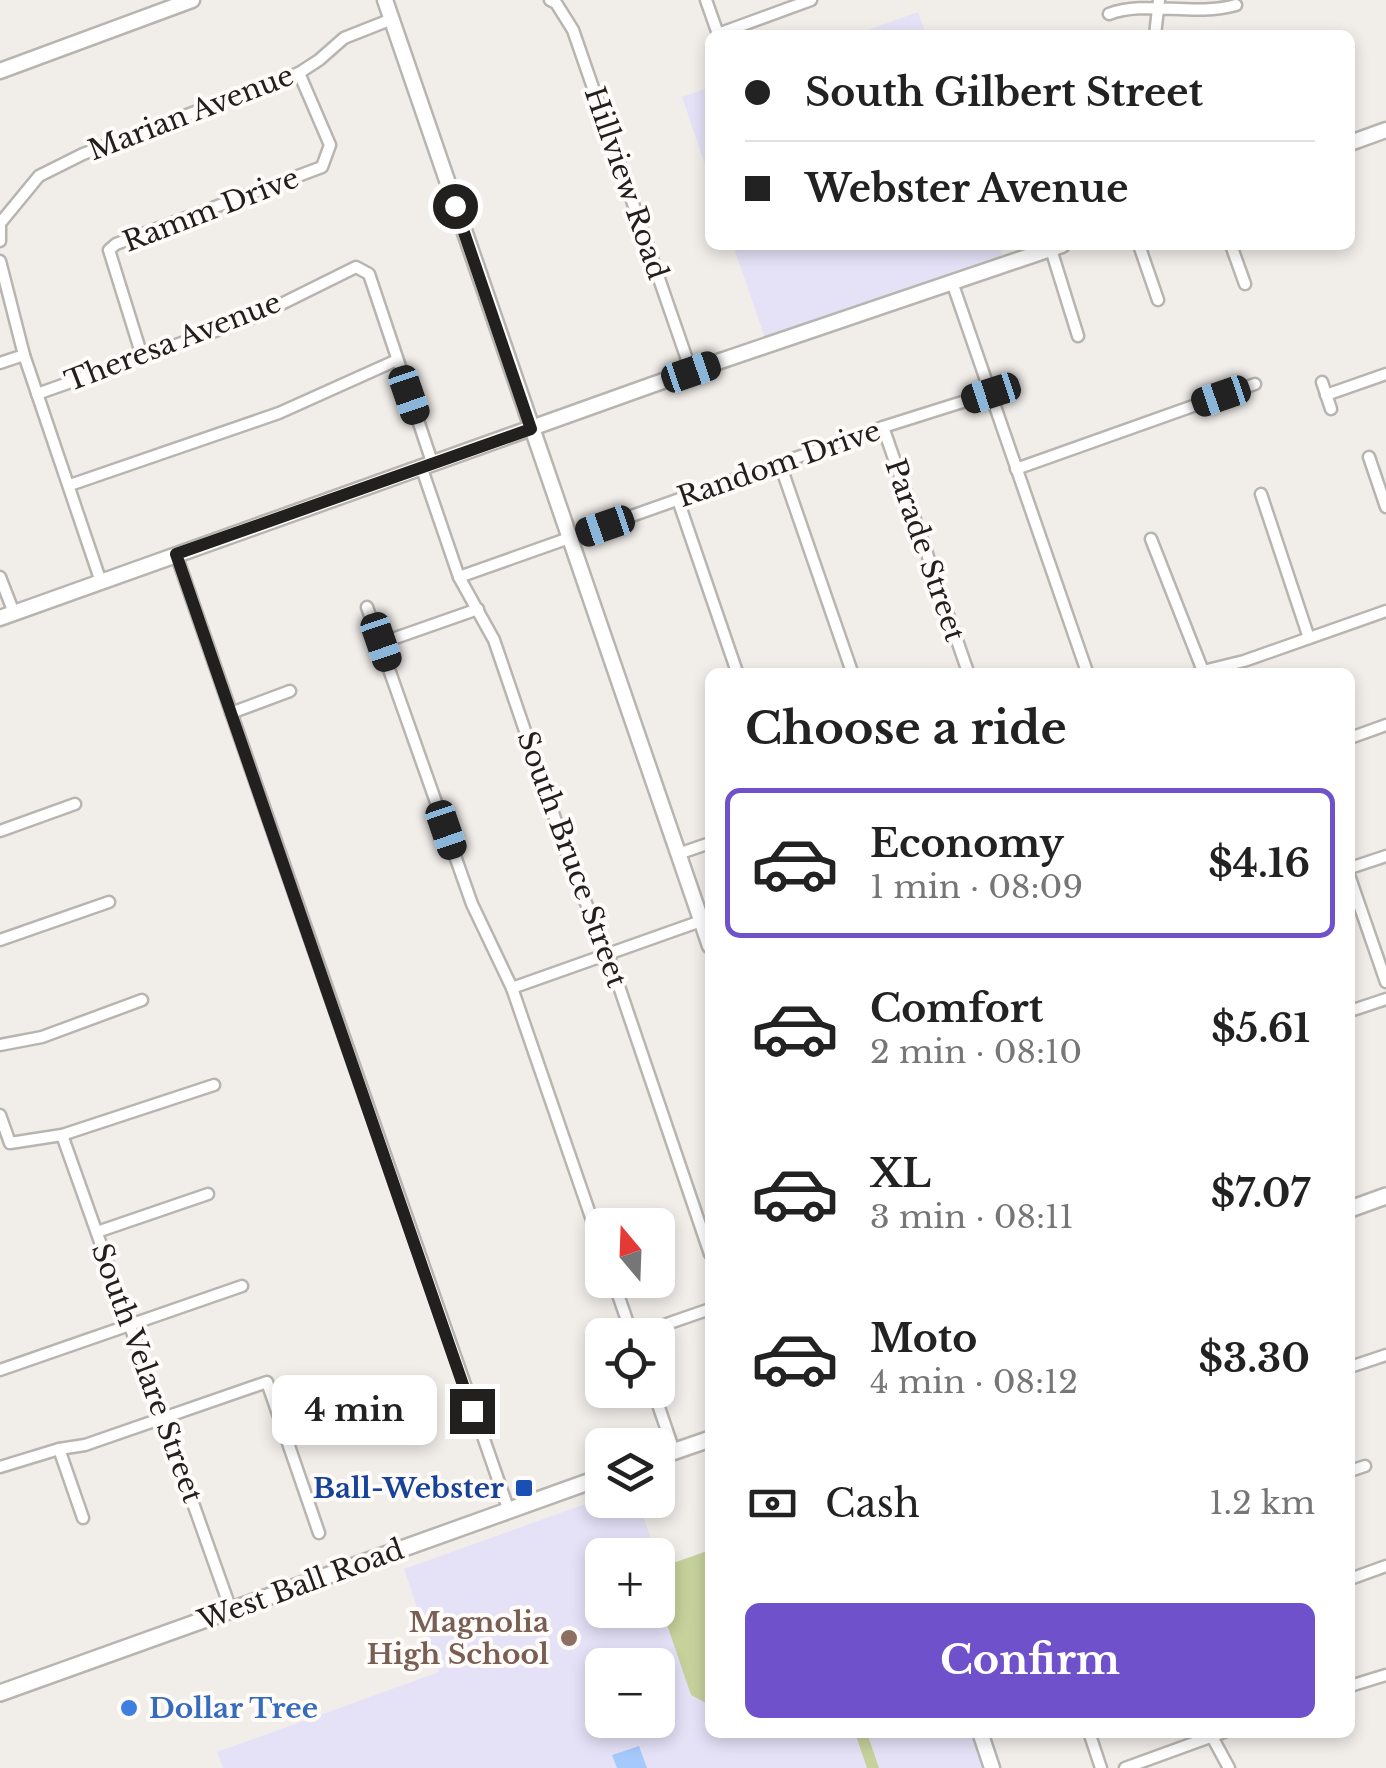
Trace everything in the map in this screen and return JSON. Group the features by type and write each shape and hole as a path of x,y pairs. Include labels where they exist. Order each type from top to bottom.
{"main road":[{"path":"1355,1207 1386,1196"},
{"path":"675,1451 705,1441"},
{"name":"West Ball Road","path":"0,1694 585,1483"}],"street":[{"path":"0,71 192,0"},
{"path":"385,0 705,932"},
{"name":"Hillview Road","path":"550,0 573,30 691,372"},
{"path":"706,0 717,30"},
{"path":"729,30 811,0"},
{"path":"1156,30 1158,5"},
{"path":"1109,14 1124,8 1158,5 1212,12 1236,5"},
{"name":"Marian Avenue","path":"1,221 39,176 82,154 299,73 344,38 392,19"},
{"name":"Ramm Drive","path":"142,356 109,250 116,244 322,168 330,146 299,73"},
{"path":"1355,141 1386,130"},
{"path":"0,242 1,221"},
{"path":"0,577 7,615 1043,250"},
{"path":"1055,250 1078,336"},
{"path":"1141,250 1158,300"},
{"path":"1234,250 1245,284"},
{"path":"0,261 24,355 101,582"},
{"name":"Theresa Avenue","path":"37,394 255,317 350,269 364,269"},
{"name":"South Bruce Street","path":"364,269 397,360 459,576 494,640 576,880 608,954 705,1239"},
{"path":"952,282 1086,668"},
{"path":"0,363 24,355"},
{"path":"70,485 278,412 397,360"},
{"path":"1326,395 1386,374"},
{"path":"1322,382 1331,409"},
{"path":"1016,469 1256,384"},
{"name":"Random Drive","path":"459,576 991,393"},
{"name":"Parade Street","path":"883,428 967,668"},
{"path":"1369,457 1386,507"},
{"path":"780,464 851,668"},
{"path":"1261,494 1309,638"},
{"path":"678,500 736,668"},
{"path":"1152,539 1200,668"},
{"path":"176,554 508,1511"},
{"path":"367,607 472,904 512,988 588,1208"},
{"path":"381,642 478,610"},
{"path":"1214,668 1386,611"},
{"path":"231,713 290,690"},
{"path":"1355,736 1386,725"},
{"path":"0,831 75,804"},
{"path":"678,854 705,845"},
{"path":"1355,866 1386,856"},
{"path":"1355,892 1386,982"},
{"path":"0,940 110,902"},
{"path":"512,988 701,921"},
{"path":"1355,1010 1386,999"},
{"path":"0,1045 42,1036 142,1000"},
{"path":"0,1115 10,1143 62,1135 214,1085"},
{"name":"South Velare Street","path":"62,1135 231,1610"},
{"path":"97,1232 208,1194"},
{"path":"0,1370 242,1286"},
{"path":"675,1321 705,1311"},
{"path":"1355,1365 1386,1355"},
{"path":"0,1466 85,1445 268,1382 318,1533"},
{"path":"59,1449 83,1518"},
{"path":"1355,1469 1365,1466"},
{"path":"1355,1576 1386,1566"},
{"path":"1355,1684 1386,1675"},
{"path":"982,1738 992,1768"},
{"path":"1091,1738 1101,1768"},
{"path":"1124,1768 1204,1738"},
{"path":"1217,1738 1229,1768"}],"shaded area":[{"path":"918,12 924,30 868,30"},
{"path":"705,89 705,164 682,97"},
{"path":"735,250 1000,250 1002,255 765,338"},
{"name":"Magnolia High School","path":"585,1504 585,1518 644,1518 651,1538 585,1538 585,1628 675,1628 675,1562 705,1552 705,1738 972,1738 983,1768 223,1768 217,1752 439,1672 404,1569"}],"green space":[{"path":"705,1552 705,1702 691,1695 668,1628 675,1628 675,1562"},
{"path":"857,1738 869,1738 879,1768 867,1768"}],"water":[{"path":"639,1746 647,1768 617,1768 612,1755"}],"place":[{"name":"Ball-Webster","path":"524,1488"},
{"name":"Magnolia High School","path":"569,1638"},
{"name":"Dollar Tree","path":"129,1708"}],"route":[{"path":"455,206 531,429 176,554 472,1411"}]}
